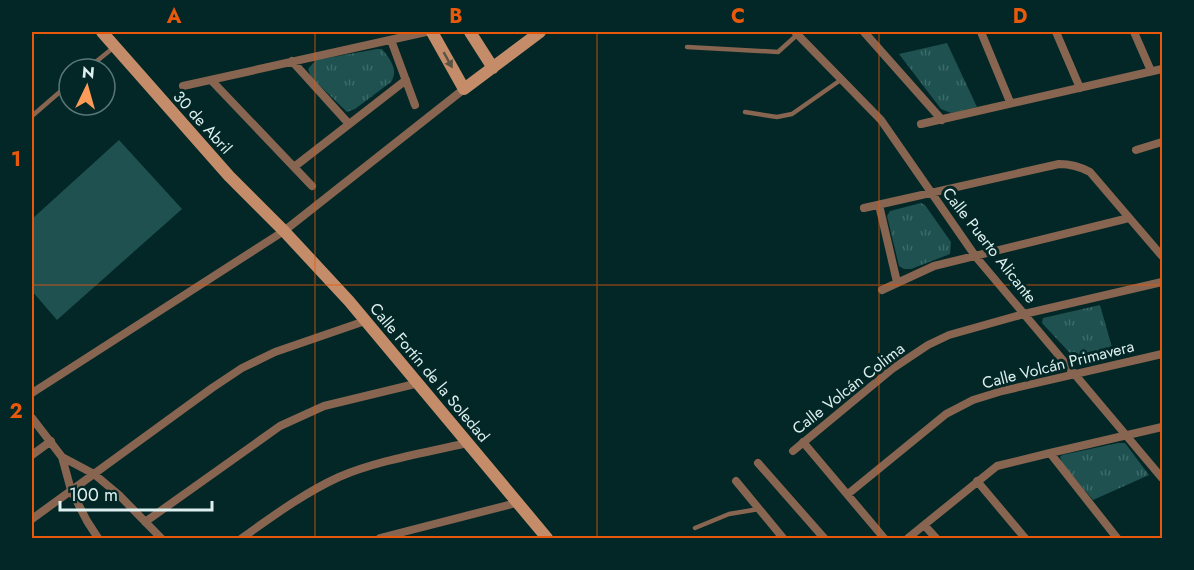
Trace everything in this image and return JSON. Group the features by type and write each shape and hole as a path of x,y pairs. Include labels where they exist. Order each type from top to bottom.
{"street":[{"name":"30 de Abril","path":"102,32 222,169 284,231"},
{"path":"183,86 426,32"},
{"path":"432,32 464,88"},
{"path":"470,32 493,68"},
{"path":"32,393 284,231 464,88 540,32"},
{"path":"864,32 942,120"},
{"path":"981,32 1010,102"},
{"path":"1056,32 1080,88"},
{"path":"1134,32 1151,71"},
{"name":"Calle Puerto Alicante","path":"796,33 881,120 976,257 1162,478"},
{"path":"391,40 416,105"},
{"path":"292,61 349,124"},
{"path":"921,124 1162,69"},
{"path":"211,80 312,186"},
{"path":"294,167 406,80"},
{"path":"1136,150 1162,143"},
{"path":"864,208 1059,164 1070,164 1090,172 1162,256"},
{"path":"879,205 897,282"},
{"path":"882,290 934,266 1129,218"},
{"name":"Calle Fortín de la Soledad","path":"284,231 419,383 547,538"},
{"name":"Calle Volcán Colima","path":"794,451 891,369 928,345 971,327 1162,282"},
{"path":"32,519 242,368 275,352 365,321"},
{"name":"Calle Volcán Primavera","path":"848,494 946,414 973,400 1002,391 1162,354"},
{"path":"145,522 280,426 324,406 419,383"},
{"path":"32,418 62,457 71,490 98,538"},
{"path":"908,538 926,526 997,466 1162,428"},
{"path":"32,455 51,441"},
{"path":"803,442 884,538"},
{"path":"242,538 292,503 339,477 386,462 467,443"},
{"path":"1050,453 1117,538"},
{"path":"62,457 94,474 161,538"},
{"path":"758,463 824,538"},
{"path":"736,481 783,538"},
{"path":"977,481 1025,538"},
{"path":"380,538 516,503"},
{"path":"926,526 936,538"}],"lane":[{"path":"687,47 778,52 796,33"},
{"path":"102,57 115,46"},
{"path":"745,112 784,117 792,114 842,79"},
{"path":"32,116 57,94"},
{"path":"695,528 729,514 759,509"}],"green space":[{"path":"947,43 977,107 951,113 941,109 899,54"},
{"path":"382,49 390,61 394,69 393,78 391,82 355,109 347,112 311,77 308,69 316,60"},
{"path":"119,140 182,209 57,320 32,291 32,219"},
{"path":"921,203 925,205 951,242 950,254 911,269 904,269 899,266 887,216 890,211"},
{"path":"1100,305 1115,358 1081,365 1042,323 1043,318"},
{"path":"1125,443 1149,475 1093,500 1062,463 1060,457"}]}
